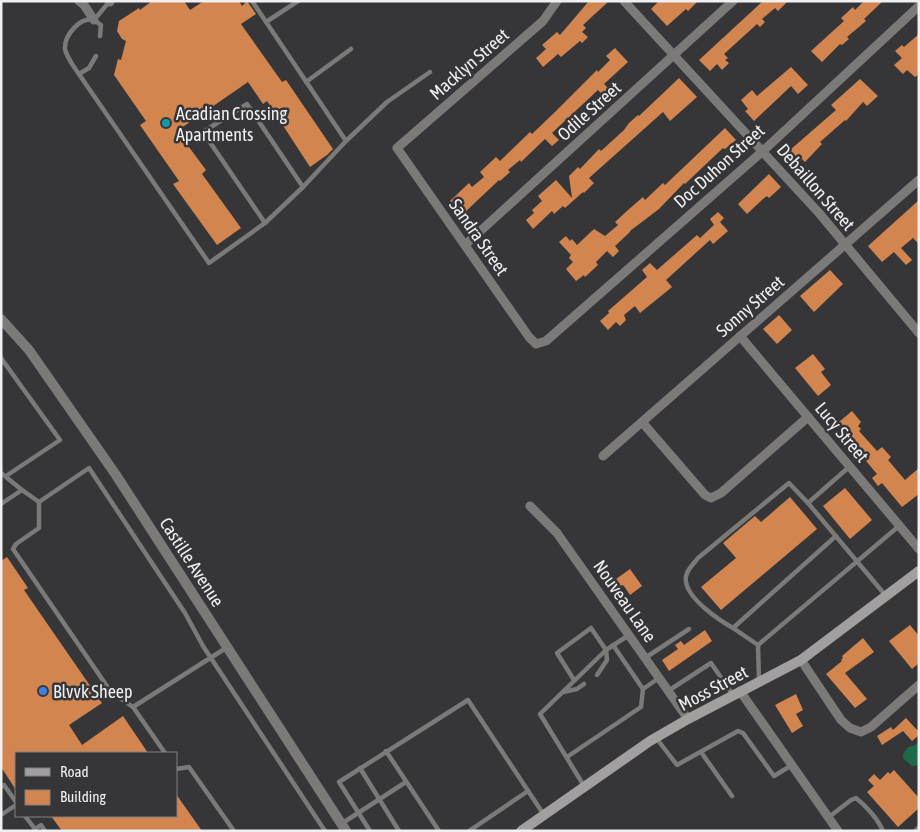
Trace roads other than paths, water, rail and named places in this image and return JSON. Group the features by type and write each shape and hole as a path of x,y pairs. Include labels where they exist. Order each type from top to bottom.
{"main road":[{"name":"Moss Street","path":"521,831 656,738 800,660 919,571"}],"street":[{"path":"79,1 94,20"},
{"name":"Debaillon Street","path":"624,1 763,151 845,244 919,333"},
{"name":"Odile Street","path":"465,244 733,1"},
{"name":"Macklyn Street","path":"397,148 543,21 554,2"},
{"name":"Doc Duhon Street","path":"536,344 546,341 763,151 919,6"},
{"name":"Sandra Street","path":"397,148 529,337 536,344"},
{"name":"Sonny Street","path":"603,456 919,180"},
{"name":"Castille Avenue","path":"1,319 29,350 96,446 344,827"},
{"name":"Lucy Street","path":"740,336 919,549"},
{"path":"642,422 705,495 711,498 721,493 808,417"},
{"name":"Nouveau Lane","path":"530,506 557,533 688,719"},
{"path":"800,660 841,720 850,728 861,732 871,727 919,685"},
{"path":"737,693 792,765 838,831"}],"lane":[{"path":"94,20 110,1"},
{"path":"252,1 346,141"},
{"path":"266,22 298,1"},
{"path":"100,36 101,25 94,20 84,20 66,38 65,50 78,74 210,263 265,223 303,187 346,141 388,102 430,72"},
{"path":"306,82 351,49"},
{"path":"78,74 89,68 96,56"},
{"path":"265,223 203,132 247,104 303,187"},
{"path":"1,358 60,440 3,475 40,502"},
{"path":"808,503 849,467"},
{"path":"40,502 89,468 325,831"},
{"path":"758,645 711,615 691,593 685,581 688,570 698,558 789,483 886,596"},
{"path":"1,504 22,490"},
{"path":"40,502 39,528 16,544 13,549 111,692 132,707 164,752"},
{"path":"758,645 899,526"},
{"path":"733,628 836,536"},
{"path":"574,680 558,652 591,628 606,650 607,660 597,675"},
{"path":"645,658 689,629"},
{"path":"584,786 540,714 606,650 629,635"},
{"path":"566,757 641,707 643,688 614,645"},
{"path":"758,645 759,682"},
{"path":"132,707 228,647"},
{"path":"668,691 711,662 737,693"},
{"path":"643,688 659,678"},
{"path":"562,692 577,689 584,684"},
{"path":"370,831 339,782 468,700 544,815"},
{"path":"656,738 677,765 738,731 743,733 774,776 792,765"},
{"path":"386,752 439,831"},
{"path":"701,752 732,796"},
{"path":"178,769 189,767 234,831"},
{"path":"360,768 399,831"},
{"path":"344,827 359,813 406,782"},
{"path":"1,787 4,785 15,802"},
{"path":"469,831 528,791"},
{"path":"828,817 856,798 880,824 883,831"},
{"path":"1,816 15,805"},
{"path":"26,817 34,830 41,825 45,831"},
{"path":"914,831 919,827"}],"place":[{"name":"Acadian Crossing Apartments","path":"166,123"},
{"name":"Blvvk Sheep","path":"43,691"}]}
